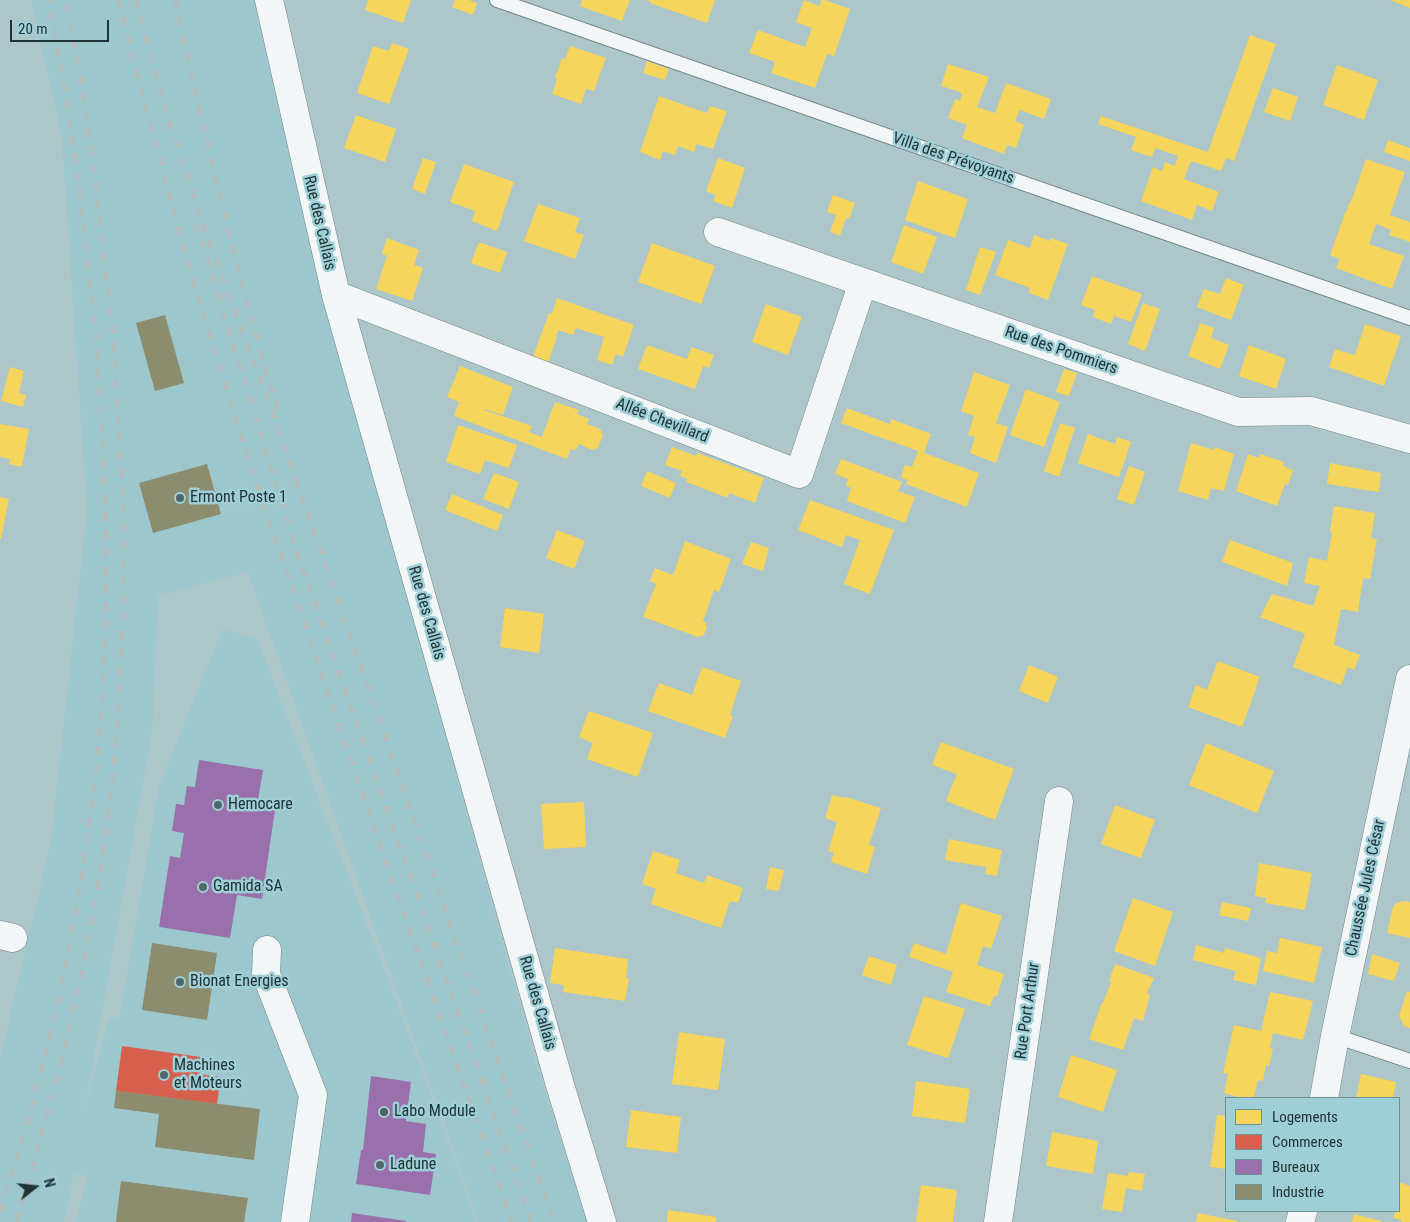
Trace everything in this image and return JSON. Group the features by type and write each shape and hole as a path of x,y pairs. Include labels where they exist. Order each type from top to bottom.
{"street":[{"name":"Rue des Callais","path":"269,0 336,295 560,1085 602,1222"},
{"name":"Rue des Pommiers","path":"718,232 1238,412 1311,411 1410,439"},
{"name":"Allée Chevillard","path":"336,295 798,474 863,282"},
{"name":"Chaussée Jules César","path":"1324,1097 1335,1036 1410,679"},
{"name":"Rue Port Arthur","path":"998,1222 1059,801"},
{"path":"267,950 266,974 313,1095 295,1222"}],"lane":[{"name":"Villa des Prévoyants","path":"496,0 1410,318"},
{"path":"1335,1036 1410,1061"}],"shaded area":[{"path":"31,0 256,0 258,20 300,201 533,1055 587,1222 479,1222 248,572 158,596 152,732 84,1112 109,1019 120,1017 159,786 223,629 257,639 391,987 477,1222 76,1222 88,1177 74,1173 64,1222 0,1222 0,1059 51,842 87,511 62,137"}],"building: Logements":[{"path":"368,0 411,0 403,23 365,10"},
{"path":"455,0 469,0 477,3 473,15 452,7"},
{"path":"582,0 630,0 622,21 580,6"},
{"path":"647,0 715,0 707,23 650,3"},
{"path":"804,0 819,6 822,0 825,0 850,9 834,56 827,54 815,88 771,73 775,62 749,53 758,30 805,47 812,28 796,22"},
{"path":"1390,0 1410,0 1410,8"},
{"path":"1250,35 1276,44 1234,161 1226,158 1221,171 1191,161 1184,179 1219,192 1212,211 1197,205 1192,220 1141,201 1153,167 1162,171 1165,162 1175,166 1178,156 1155,148 1152,157 1131,150 1136,137 1098,124 1101,116 1208,152"},
{"path":"392,43 409,49 389,104 357,93 373,46 389,51"},
{"path":"570,46 606,58 594,91 586,89 581,104 552,94 562,58 565,59"},
{"path":"647,61 669,69 665,80 643,73"},
{"path":"948,64 989,77 977,107 995,113 1006,83 1051,99 1044,119 1020,110 1015,121 1024,125 1016,148 1007,145 1004,154 962,138 967,125 948,118 955,99 960,101 962,95 960,92 941,86"},
{"path":"1337,65 1378,80 1364,120 1323,105"},
{"path":"1273,88 1298,97 1290,121 1264,112"},
{"path":"659,96 707,113 710,106 727,111 713,149 697,144 694,152 678,146 675,155 663,151 660,160 640,152"},
{"path":"356,115 396,129 385,162 344,148"},
{"path":"1388,140 1410,148 1410,161 1384,152"},
{"path":"423,158 436,162 425,194 412,189"},
{"path":"718,158 745,168 732,208 713,201 716,195 706,191"},
{"path":"1366,159 1405,172 1390,215 1410,222 1410,242 1389,235 1391,230 1376,224 1369,244 1404,256 1392,289 1336,268 1340,259 1330,255"},
{"path":"464,164 514,182 497,231 472,221 475,211 450,202"},
{"path":"918,181 968,199 955,238 905,220"},
{"path":"833,195 855,203 849,219 846,218 840,236 830,232 836,215 827,212"},
{"path":"538,204 580,218 575,232 584,235 575,259 524,241"},
{"path":"904,225 937,237 923,274 891,262"},
{"path":"1034,235 1050,241 1051,238 1068,244 1048,300 1029,293 1030,288 995,275 1008,240 1030,248"},
{"path":"387,238 419,250 414,265 423,268 412,301 376,289 387,256 382,254"},
{"path":"479,242 507,252 500,273 471,263"},
{"path":"652,243 715,266 701,304 638,282"},
{"path":"980,247 996,252 980,295 966,290"},
{"path":"1092,276 1142,294 1131,322 1114,316 1111,324 1093,317 1095,310 1081,305"},
{"path":"1226,278 1244,285 1231,320 1197,307 1204,289 1220,294"},
{"path":"557,298 634,325 623,357 616,354 612,365 597,360 604,337 576,328 573,335 558,330 548,363 533,357 549,313 552,314"},
{"path":"1143,303 1160,309 1145,351 1128,344"},
{"path":"766,304 802,317 788,355 752,342"},
{"path":"1200,323 1214,328 1211,338 1229,345 1220,369 1188,356"},
{"path":"1365,324 1401,336 1384,386 1329,367 1335,349 1355,355"},
{"path":"647,345 687,359 691,347 714,355 709,368 703,366 695,389 638,369"},
{"path":"1249,345 1286,359 1276,389 1239,376"},
{"path":"460,366 513,387 503,415 484,410 532,426 529,432 542,437 555,402 579,410 577,414 589,419 587,424 600,429 603,435 598,448 592,450 579,444 576,450 571,449 567,459 454,416 459,402 447,397"},
{"path":"10,367 24,371 19,393 26,395 23,407 1,401"},
{"path":"1064,369 1077,373 1069,396 1056,392"},
{"path":"974,372 1010,385 996,423 1008,427 996,463 970,453 975,437 968,435 974,416 961,411"},
{"path":"1026,389 1060,402 1044,447 1010,435"},
{"path":"847,408 890,424 891,419 931,434 924,453 979,473 967,507 906,484 908,480 901,478 905,465 912,467 918,451 841,423"},
{"path":"1060,423 1075,428 1059,477 1044,471"},
{"path":"0,424 29,429 22,467 9,464 10,459 0,457"},
{"path":"458,425 517,445 509,468 485,460 480,474 446,462"},
{"path":"1088,434 1115,444 1117,437 1131,442 1119,477 1078,463"},
{"path":"1191,443 1214,450 1215,447 1234,454 1224,491 1211,488 1208,500 1178,491"},
{"path":"672,447 696,456 698,453 764,478 755,503 729,493 728,498 686,482 687,479 680,476 682,471 665,465"},
{"path":"1248,454 1259,458 1260,454 1284,462 1283,466 1293,470 1288,485 1285,484 1277,506 1236,491"},
{"path":"841,459 902,482 898,491 915,497 905,523 847,501 851,488 846,486 848,479 835,474"},
{"path":"1330,463 1381,473 1379,492 1327,484"},
{"path":"1129,466 1145,472 1134,505 1117,499"},
{"path":"647,471 676,483 670,498 641,486"},
{"path":"494,473 519,482 509,509 483,499"},
{"path":"452,494 503,515 497,531 445,510"},
{"path":"0,497 9,499 1,539 0,539"},
{"path":"810,500 894,530 870,594 844,584 860,540 846,535 842,547 798,530"},
{"path":"1334,506 1375,513 1371,538 1377,539 1370,579 1363,578 1358,612 1341,609 1334,645 1360,655 1354,670 1348,667 1341,685 1293,667 1305,634 1260,617 1272,594 1313,606 1320,586 1304,583 1309,557 1327,561"},
{"path":"557,530 585,541 574,569 546,558"},
{"path":"1230,540 1293,563 1287,586 1222,562"},
{"path":"685,541 731,559 719,592 714,590 703,621 707,627 704,635 698,637 643,617 656,584 650,581 655,568 673,575"},
{"path":"751,542 769,548 763,571 742,564"},
{"path":"505,608 544,614 539,653 500,647"},
{"path":"1218,661 1260,677 1242,727 1188,707 1196,685 1207,690"},
{"path":"1029,665 1058,677 1048,703 1019,691"},
{"path":"702,667 741,681 730,715 733,716 725,738 648,711 659,683 692,695"},
{"path":"589,711 653,733 638,777 587,759 593,743 579,737"},
{"path":"941,742 1014,769 995,820 946,801 957,774 932,765"},
{"path":"1206,743 1274,771 1257,813 1189,785"},
{"path":"832,795 846,797 881,808 869,845 875,847 867,874 831,862 834,853 828,851 837,822 825,818"},
{"path":"584,802 586,847 544,849 541,804"},
{"path":"1115,805 1155,820 1141,858 1101,844"},
{"path":"949,839 1002,850 997,876 985,874 986,867 945,860"},
{"path":"653,851 680,860 676,873 704,883 707,875 743,888 738,903 730,901 721,928 651,904 656,889 642,884"},
{"path":"1259,863 1312,873 1305,910 1265,903 1266,898 1255,896"},
{"path":"770,867 784,870 779,891 766,889"},
{"path":"1133,898 1173,912 1155,966 1114,951"},
{"path":"1222,902 1251,908 1248,921 1219,915"},
{"path":"1410,902 1410,938 1387,933 1393,907 1396,903"},
{"path":"961,903 1002,916 991,949 983,946 977,965 1004,974 997,996 994,996 990,1006 946,992 953,972 909,957 914,943 946,954"},
{"path":"1280,938 1322,947 1314,983 1263,971 1267,951 1277,953"},
{"path":"1196,945 1224,953 1225,948 1261,958 1256,985 1233,980 1236,971 1193,960"},
{"path":"555,948 628,959 626,978 629,978 625,1001 563,992 564,985 550,983"},
{"path":"1372,954 1400,963 1394,981 1368,974"},
{"path":"869,956 897,965 891,985 862,975"},
{"path":"1115,964 1154,978 1147,994 1150,995 1143,1021 1134,1018 1123,1050 1089,1039 1111,982 1109,981"},
{"path":"1407,991 1410,992 1410,1028 1404,1026 1399,1016"},
{"path":"1270,992 1313,1001 1303,1040 1273,1033 1270,1048 1273,1049 1269,1066 1266,1065 1263,1081 1258,1080 1254,1097 1238,1097 1224,1093 1228,1074 1223,1073 1234,1025 1261,1031"},
{"path":"924,996 965,1009 948,1058 907,1045"},
{"path":"679,1032 725,1039 718,1090 672,1084"},
{"path":"1071,1055 1117,1070 1103,1112 1058,1097"},
{"path":"1361,1074 1396,1082 1393,1097 1356,1097"},
{"path":"916,1081 970,1089 965,1123 912,1116"},
{"path":"631,1110 681,1117 677,1153 626,1147"},
{"path":"1217,1115 1225,1116 1225,1169 1210,1167"},
{"path":"1052,1132 1098,1141 1093,1174 1046,1166"},
{"path":"1129,1172 1145,1174 1142,1191 1126,1188 1122,1212 1102,1209 1108,1173 1128,1176"},
{"path":"1400,1182 1410,1186 1410,1222 1401,1222 1402,1220 1393,1218 1396,1212 1400,1212"},
{"path":"921,1185 957,1190 953,1222 916,1222"},
{"path":"668,1210 716,1217 716,1222 667,1222"},
{"path":"1198,1213 1237,1221 1237,1222 1196,1222"},
{"path":"1354,1214 1381,1221 1381,1222 1352,1222"}],"building: Commerces":[{"name":"Machines et Moteurs","path":"122,1046 201,1057 199,1074 221,1077 217,1104 116,1091"}],"building: Bureaux":[{"path":"199,760 263,770 258,800 276,803 262,899 237,895 230,938 159,927 170,856 180,858 184,833 172,831 176,804 184,805 187,786 195,787"},
{"path":"371,1076 411,1082 406,1121 426,1124 423,1152 436,1154 430,1195 356,1184 361,1150 363,1150"},
{"path":"352,1213 406,1221 406,1222 351,1222"}],"building: Industrie":[{"path":"165,315 184,383 155,391 136,323"},
{"name":"Ermont Poste 1","path":"207,464 221,514 153,533 139,483"},
{"name":"Bionat Energies","path":"152,943 217,953 207,1020 142,1010"},
{"path":"116,1091 260,1109 254,1160 155,1147 159,1114 114,1108"},
{"path":"121,1181 248,1198 244,1222 116,1222"}],"railway":[{"path":"0,1212 41,1070 58,1001 72,931 93,791 104,671 106,611 105,491 98,371 80,194 69,116 48,0"},
{"path":"16,1222 59,1074 87,945 103,854 112,780 118,719 123,614 123,495 113,334 84,98 66,0"},
{"path":"118,0 192,277 246,453 389,871 512,1222"},
{"path":"136,0 163,102 194,198 272,413 554,1222"},
{"path":"175,0 222,206 278,410"},
{"path":"196,224 297,553 531,1222"}],"place":[{"name":"Ermont Poste 1","path":"180,498"},
{"name":"Hemocare","path":"218,805"},
{"name":"Gamida SA","path":"203,887"},
{"name":"Bionat Energies","path":"180,982"},
{"name":"Machines et Moteurs","path":"164,1075"},
{"name":"Labo Module","path":"384,1112"},
{"name":"Ladune","path":"380,1165"}]}
